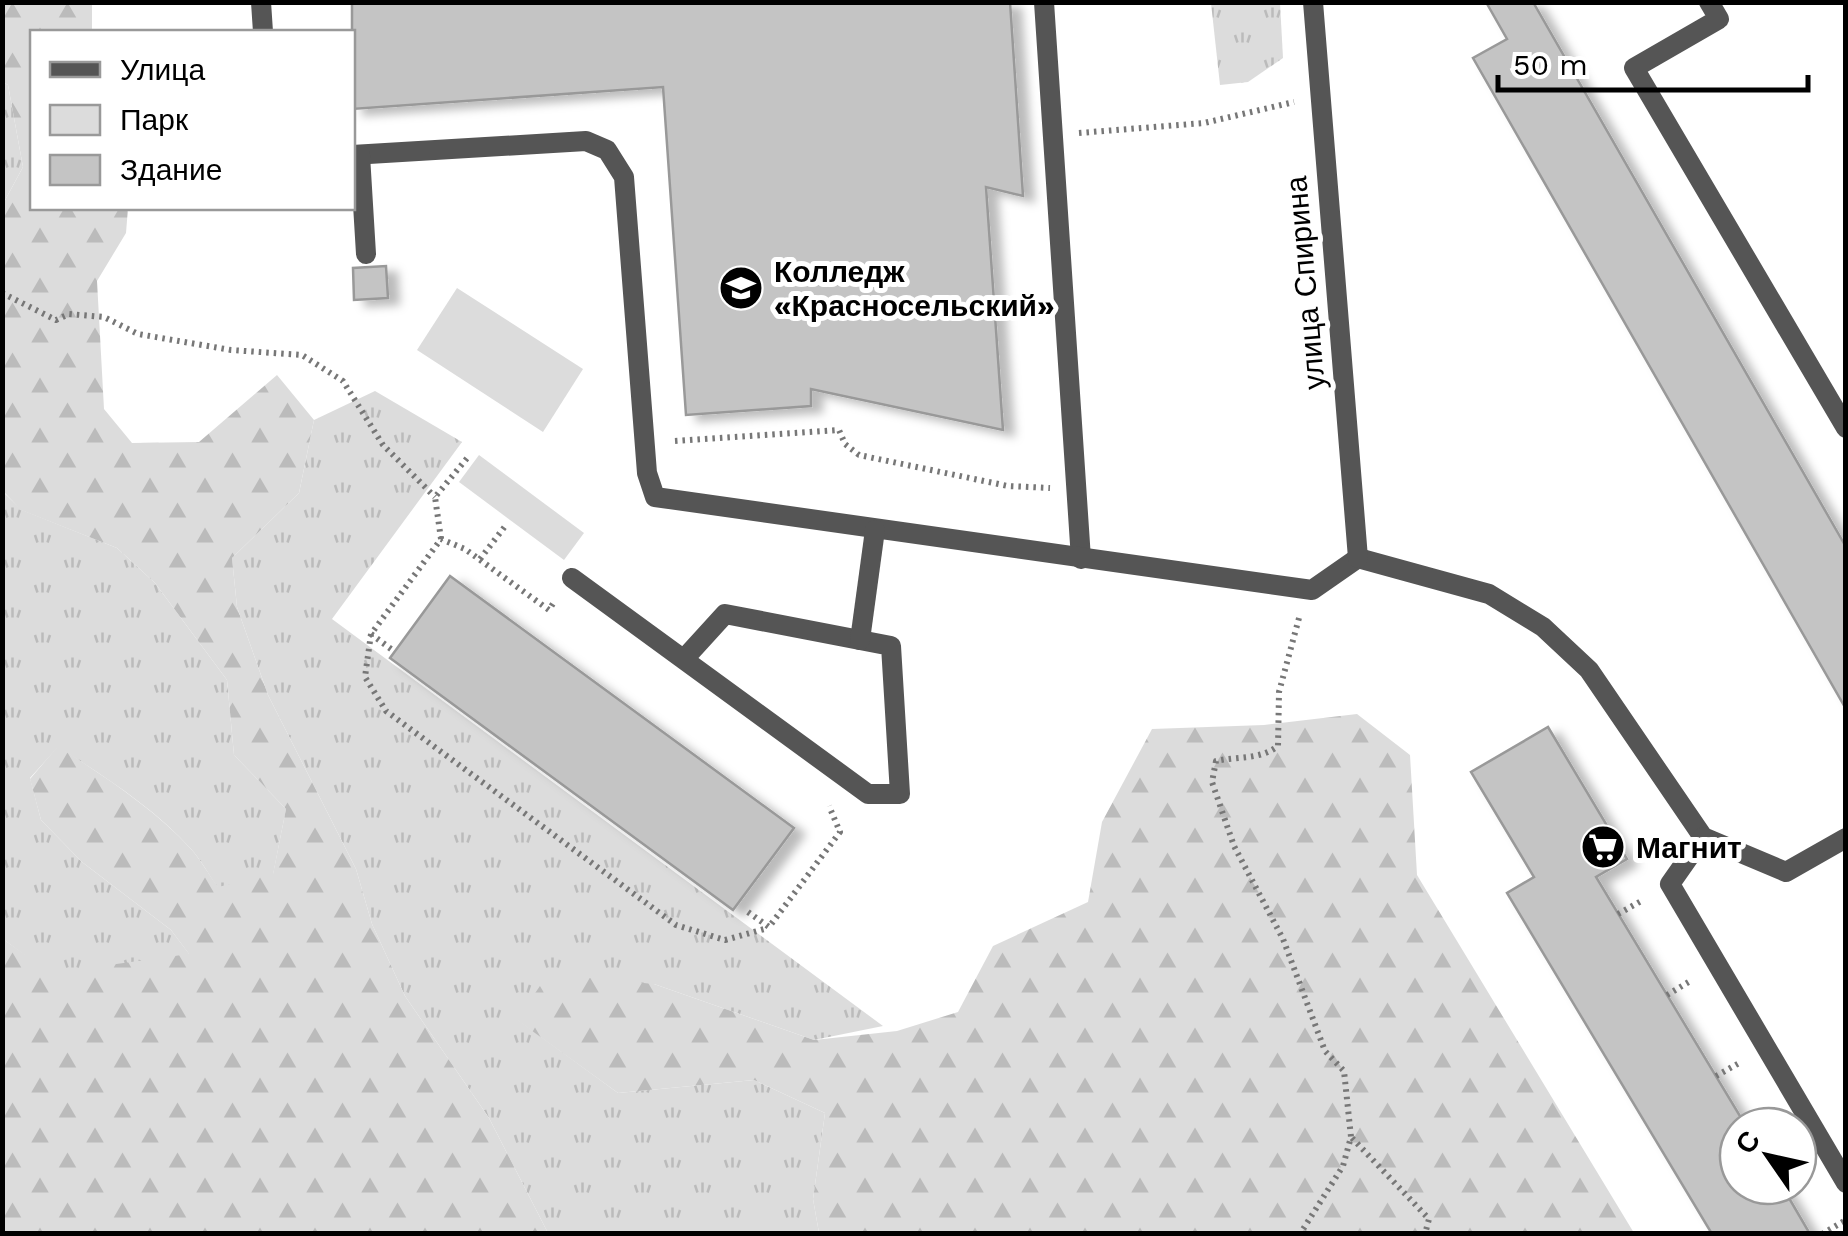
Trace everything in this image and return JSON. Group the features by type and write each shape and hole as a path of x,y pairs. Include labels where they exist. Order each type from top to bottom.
{"street":[{"path":"261,2 263,30"},
{"path":"1044,2 1081,559"},
{"name":"улица Спирина","path":"1313,2 1358,558"},
{"path":"1709,2 1719,19 1634,68 1846,428"},
{"path":"366,254 356,155 586,140 607,150 624,178 644,443 647,473 655,497 1312,590 1358,558 1489,594 1542,627 1589,670 1704,836 1786,872 1846,838"},
{"path":"860,640 875,530"},
{"path":"572,578 868,794 900,794 890,646 725,614 684,659"},
{"path":"1704,836 1670,884 1846,1183"}],"path":[{"path":"1053,134 1204,123 1319,96"},
{"path":"2,293 56,320 70,314 104,317 138,334 231,350 302,354 343,381 384,445 434,496 441,539 371,634 365,677 386,711 676,925 725,940 769,928 840,832 822,795"},
{"path":"644,443 840,430 844,444 859,455 1008,486 1076,486"},
{"path":"434,496 468,458"},
{"path":"480,559 506,525"},
{"path":"441,539 465,549 549,610 556,599"},
{"path":"1300,1234 1343,1166 1351,1137 1344,1071 1325,1050 1282,940 1234,846 1212,782 1216,761 1264,756 1278,746 1279,692 1299,618 1312,590"},
{"path":"371,634 391,650"},
{"path":"748,912 769,928"},
{"path":"1351,1137 1430,1219 1424,1234"},
{"path":"1822,1234 1846,1220"}],"green space":[{"path":"3,2 92,3 92,30 30,30 30,210 128,210 126,233 97,281 104,409 132,443 199,442 277,375 314,420 299,493 232,558 237,607 268,695 356,869 372,924 405,996 489,1118 548,1233 3,1233 3,939 51,973 189,954 171,930 82,862 41,820 30,779 58,746 128,793 177,834 218,887 273,874 286,809 234,755 227,680 155,583 117,548 21,510 3,491 3,204 23,167 8,85 3,82"},
{"path":"1211,3 1280,3 1283,58 1248,82 1220,85"},
{"path":"3,82 8,85 23,167 3,204"},
{"path":"457,288 583,369 543,432 417,350"},
{"path":"375,391 462,442 332,619 883,1026 814,1040 654,984 518,1020 618,1093 754,1080 825,1113 813,1199 819,1233 548,1233 489,1118 405,996 372,924 356,869 268,695 237,607 232,558 299,493 314,420"},
{"path":"479,455 584,533 564,560 459,482"},
{"path":"2,491 22,510 117,548 155,583 227,680 234,755 286,809 273,875 218,888 177,834 111,781 58,747 30,778 41,820 82,862 171,930 190,955 50,974 3,939"},
{"path":"1357,714 1410,755 1417,875 1634,1233 819,1233 813,1199 825,1113 754,1080 618,1093 517,1020 548,974 654,984 814,1040 897,1031 958,1012 993,946 1088,902 1102,822 1152,729 1264,725"}],"building":[{"path":"352,2 1010,2 1023,196 986,187 1003,430 811,389 811,406 686,415 663,87 355,109"},
{"path":"1486,2 1533,2 1846,547 1846,709 1473,58 1507,39"},
{"path":"386,266 388,298 354,300 353,268"},
{"path":"450,576 794,828 733,910 390,658"},
{"path":"1548,727 1627,859 1596,877 1734,1106 1718,1106 1718,1206 1794,1206 1810,1234 1712,1234 1507,893 1534,877 1471,772"}],"place":[{"name":"Колледж «Красносельский»","path":"741,288"},
{"name":"Магнит","path":"1603,847"}]}
